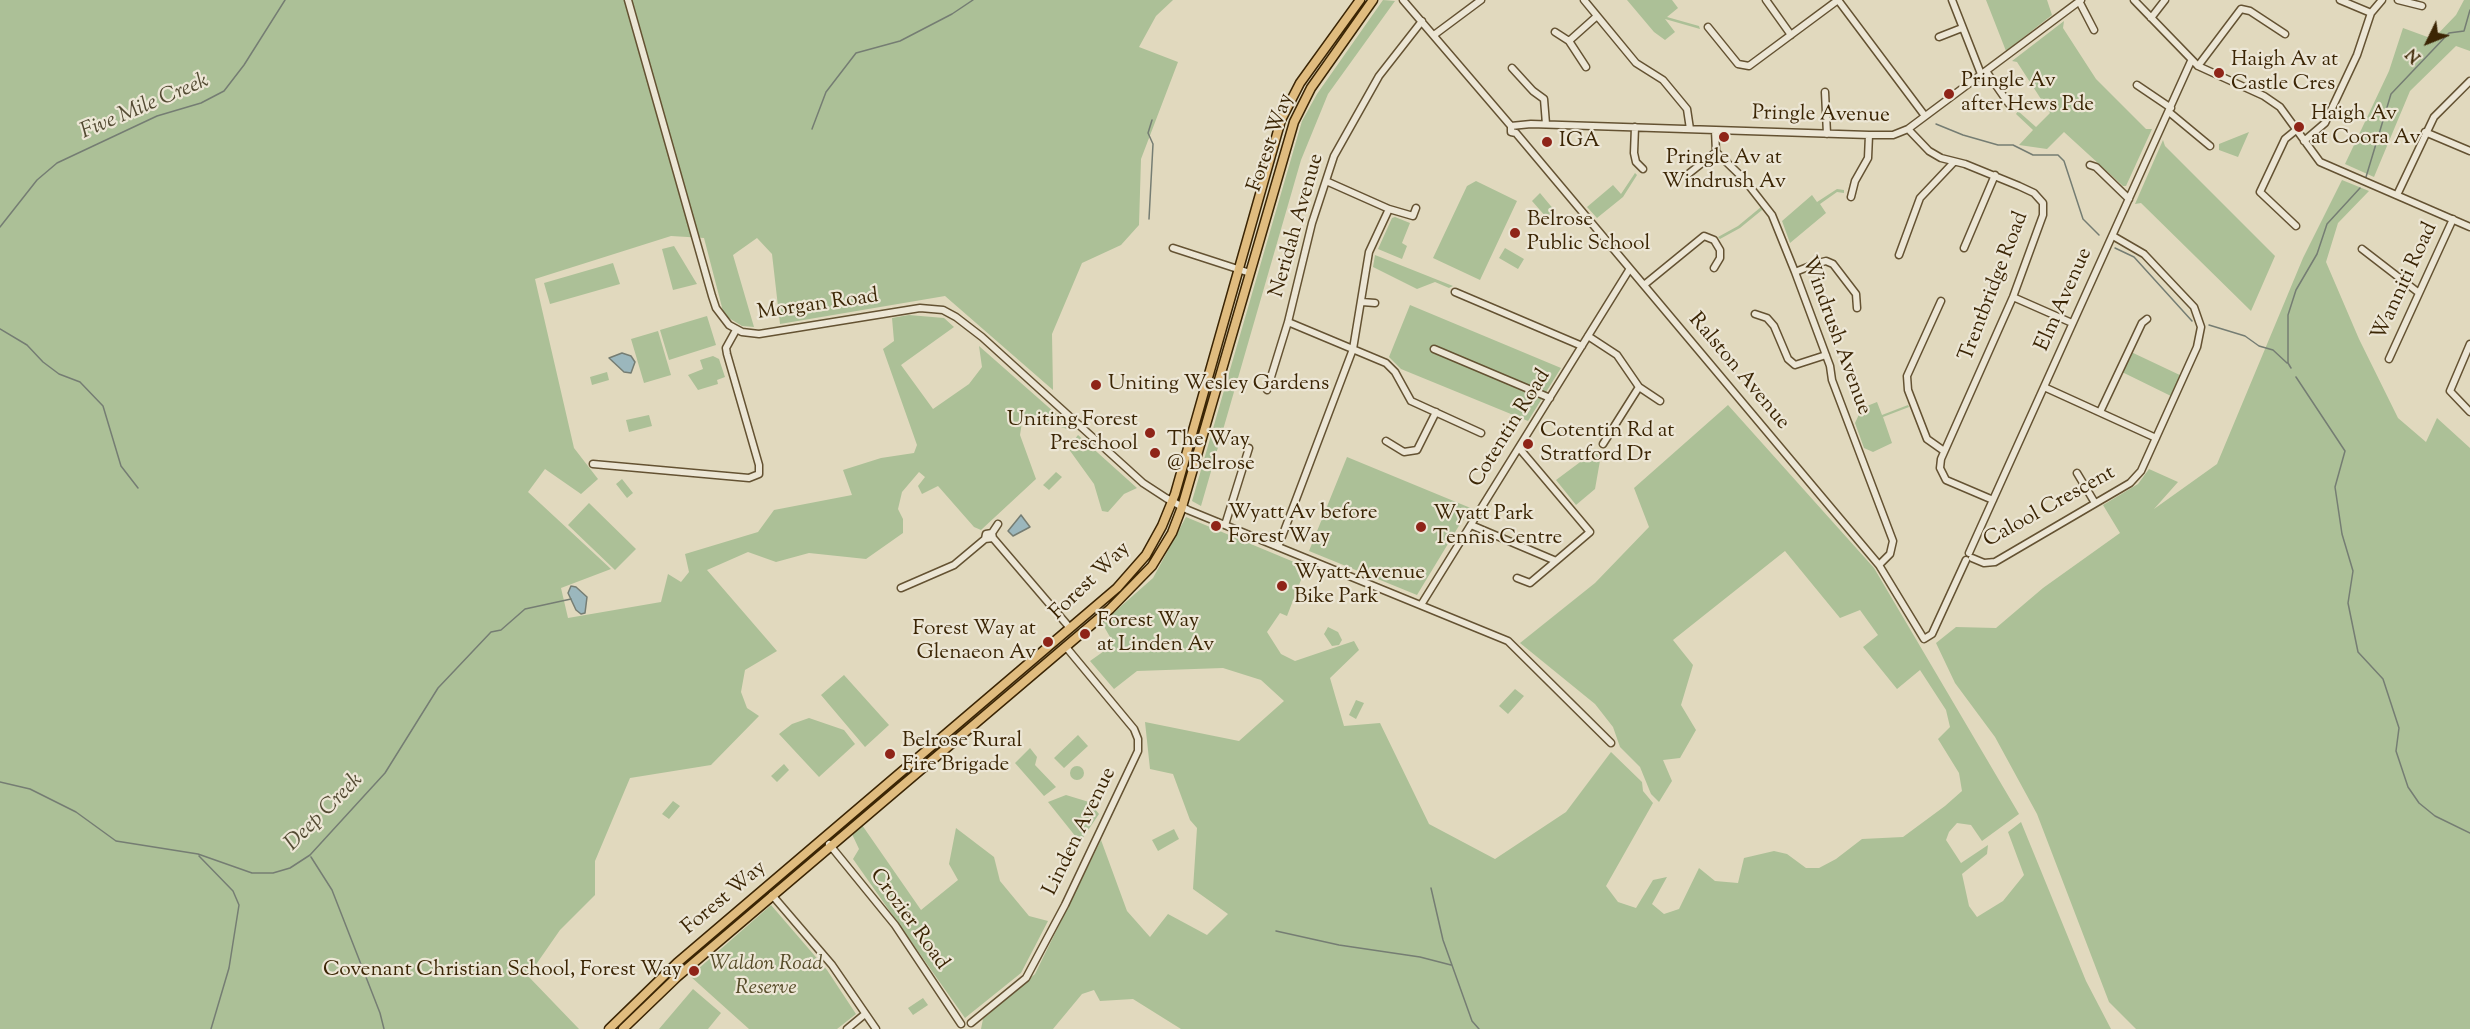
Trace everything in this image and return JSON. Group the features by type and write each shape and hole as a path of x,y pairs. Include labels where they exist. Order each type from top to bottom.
{"main road":[{"name":"Forest Way","path":"609,1029 660,978 1117,588 1140,562 1162,526 1172,502 1275,141 1288,105 1311,67 1360,0"},
{"name":"Forest Way","path":"623,1029 676,977 1110,609 1152,566 1172,533 1182,507 1298,111 1311,88 1373,0"},
{"path":"1040,670 1044,661 1070,637 1070,628 1081,629 1110,609"}],"street":[{"name":"Morgan Road","path":"628,0 712,296 722,318 736,330 759,334 920,308 943,310 982,337 1143,483 1172,502 1508,641 1611,743"},
{"name":"Ralston Avenue","path":"1404,0 1515,129 1629,270 1879,565 1924,639"},
{"path":"1434,35 1481,0"},
{"path":"1766,0 1791,35"},
{"path":"1708,27 1738,64 1749,66 1838,0 1925,116"},
{"path":"1952,0 1962,28 1984,73 2009,104"},
{"path":"2134,0 2191,61 2274,102 2320,162 2470,227"},
{"path":"2151,18 2165,0"},
{"path":"2340,0 2372,13"},
{"path":"2304,141 2325,123 2357,55 2372,13 2382,0"},
{"path":"2398,0 2422,6"},
{"path":"1587,1 1636,63 1663,80 1687,109 1690,129"},
{"path":"2080,1 2094,30"},
{"name":"Pringle Avenue","path":"1515,129 1526,124 1546,124 1893,135 1908,129 2080,1"},
{"path":"2198,66 2241,9 2250,11 2285,34"},
{"path":"1569,41 1597,16"},
{"name":"Neridah Avenue","path":"1268,390 1334,156 1379,76 1422,21"},
{"path":"1939,38 1962,28"},
{"path":"1555,32 1569,41 1586,67"},
{"name":"Elm Avenue","path":"1924,639 1932,634 1969,557 1992,500 2191,61"},
{"path":"1512,68 1533,91 1544,99 1546,124"},
{"path":"2397,195 2434,117 2470,81"},
{"path":"2137,85 2170,110 2210,147"},
{"path":"1825,92 1827,134"},
{"path":"1635,127 1634,153 1636,162 1643,169"},
{"name":"Trentbridge Road","path":"1908,129 1929,151 1995,175 2034,193 2043,203 2043,215 2013,297 1944,451 1940,468 1946,480 1992,500"},
{"path":"1687,175 1716,152 1715,130"},
{"path":"2296,130 2284,139 2260,192 2296,226"},
{"path":"2425,132 2470,152"},
{"path":"1851,198 1855,181 1868,158 1869,135"},
{"name":"Windrush Avenue","path":"1716,152 1743,178 1772,215 1796,272 1826,355 1832,380 1893,541 1890,554 1879,565"},
{"path":"1899,255 1920,198 1954,162"},
{"path":"2090,165 2096,167 2129,199"},
{"path":"1964,248 1995,175"},
{"path":"1326,181 1413,216 1416,208"},
{"path":"1278,547 1353,349 1369,252 1389,208"},
{"name":"Wanniti Road","path":"2389,359 2453,219"},
{"path":"1644,285 1704,236 1714,240 1720,250 1720,258 1714,268"},
{"name":"Calool Crescent","path":"1969,557 1984,563 1995,562 2130,483 2141,471 2197,347 2201,327 2194,307 2144,254 2113,236"},
{"path":"1173,248 1250,273"},
{"path":"2362,249 2419,293"},
{"path":"1796,272 1826,261 1833,264 1856,294 1857,308"},
{"name":"Cotentin Road","path":"1421,606 1629,270"},
{"path":"1455,292 1582,346"},
{"path":"2013,297 2072,324"},
{"path":"1941,301 1907,376 1908,390 1927,439 1944,451"},
{"path":"1362,302 1375,303"},
{"path":"1755,314 1767,318 1774,326 1788,359 1795,365 1826,355"},
{"path":"2100,412 2142,323 2147,319"},
{"path":"1288,322 1389,364 1408,397 1481,433"},
{"path":"593,464 749,478 759,474 759,465 726,348 736,330"},
{"path":"1588,336 1617,355 1639,387 1660,401"},
{"path":"2470,344 2450,390 2470,412"},
{"path":"1434,349 1550,398"},
{"path":"1603,444 1639,387"},
{"path":"2044,387 2156,438"},
{"path":"1386,441 1404,452 1417,450 1436,412"},
{"path":"1225,525 1249,448"},
{"path":"1516,578 1530,583 1590,532 1519,448"},
{"path":"2077,473 2095,503"},
{"path":"902,588 954,565 990,537 998,524"},
{"path":"1472,525 1556,561"},
{"path":"990,537 1070,628"},
{"name":"Linden Avenue","path":"973,1026 1026,978 1065,905 1138,750 1138,739 1134,729 1066,647"},
{"name":"Crozier Road","path":"824,838 895,924 960,1027"},
{"path":"772,895 832,965 876,1029"},
{"path":"847,1029 866,1014"},
{"path":"960,1027 973,1026"}],"green space":[{"path":"0,0 1173,0 1156,16 1139,47 1178,62 1141,159 1139,225 1121,245 1082,263 1052,334 1053,390 945,296 780,324 772,254 757,238 733,255 754,327 742,326 724,315 704,238 671,236 535,279 574,448 598,479 581,494 545,469 528,492 611,569 561,588 568,618 661,602 668,574 681,582 689,572 685,554 758,532 774,510 852,495 843,470 881,458 914,453 917,445 883,349 894,341 892,318 909,315 944,318 954,327 901,365 933,409 969,384 982,367 979,346 1071,427 1070,430 1029,416 1022,422 1020,435 1036,479 981,530 974,527 938,486 922,494 918,486 925,477 919,472 902,492 898,509 903,519 903,533 866,559 809,553 776,562 748,552 707,570 777,651 745,670 741,692 747,708 759,716 711,765 630,778 595,861 595,895 560,930 528,976 579,1029 0,1029"},
{"path":"1383,0 1395,1 1328,94 1301,160 1201,506 1192,501 1302,121 1317,94"},
{"path":"1627,0 1672,0 1678,8 1667,17 1699,26 1700,29 1665,19 1675,32 1665,40 1654,32"},
{"path":"1986,0 2047,0 2052,15 2006,51"},
{"path":"2464,0 2470,0 2470,51 2456,46 2410,91 2374,177 2345,164 2389,71 2403,28 2433,39 2456,15"},
{"path":"2064,21 2063,28 2096,79 2146,129 2152,129 2126,186 2123,186 2064,132 2047,149 2019,145 2033,130 2016,114 2018,111 2036,127 2050,113 2017,62 2012,61"},
{"path":"2249,132 2238,157 2219,150 2219,144"},
{"path":"2163,140 2165,146 2275,256 2251,311 2141,203 2135,204"},
{"path":"1635,173 1637,175 1623,197 1597,218 1587,207 1613,185 1621,194"},
{"path":"2342,180 2369,191 2338,223 2326,262 2359,339 2398,418 2426,442 2437,418 2470,448 2470,1029 2136,1029 2109,1002 2037,814 1995,737 1955,683 1936,643 1956,627 1996,628 2043,588 2120,533 2103,505 2138,484 2149,469 2178,482 2154,509 2217,464 2303,258"},
{"path":"1476,181 1517,201 1480,280 1433,258 1467,186"},
{"path":"1837,189 1844,190 1844,193 1837,192 1820,204 1826,213 1790,243 1782,221 1812,195 1817,202"},
{"path":"1540,193 1555,211 1547,218 1532,201"},
{"path":"1761,207 1762,210 1740,228 1720,239 1718,237 1738,226"},
{"path":"1392,218 1410,223 1402,243 1407,246 1402,259 1378,249"},
{"path":"674,246 697,284 673,290 662,249"},
{"path":"1505,248 1524,259 1518,269 1499,258"},
{"path":"1375,255 1453,286 1449,288 1435,282 1417,289 1373,267"},
{"path":"613,263 620,284 550,304 544,283"},
{"path":"1410,305 1561,368 1528,421 1401,369 1389,357"},
{"path":"707,316 716,345 669,360 660,330"},
{"path":"658,331 671,375 644,383 631,339"},
{"path":"2129,351 2184,377 2175,398 2120,371"},
{"path":"713,356 719,359 725,377 717,380 718,384 698,390 688,375 703,369 700,360"},
{"path":"607,372 609,380 592,385 590,377"},
{"path":"1877,402 1882,415 1908,405 1909,407 1883,417 1892,443 1873,452 1864,448 1855,423 1862,408"},
{"path":"1728,405 1874,568 2019,814 1982,841 1971,825 1957,823 1949,832 1946,840 1961,863 1988,845 1987,854 1962,874 1969,906 1977,917 2003,901 2024,875 2008,832 2021,822 2086,981 2111,1029 1181,1029 1133,999 1100,1001 1094,990 1082,994 1053,1029 981,1029 983,1019 1035,974 1101,840 1127,911 1150,937 1168,914 1207,935 1228,914 1193,889 1197,828 1190,820 1173,774 1150,769 1145,722 1239,741 1284,701 1261,680 1223,668 1137,671 1114,689 1090,661 1114,644 1102,623 1153,578 1186,517 1306,567 1287,616 1280,613 1267,632 1281,654 1295,661 1354,641 1359,650 1330,678 1344,726 1380,723 1429,824 1495,859 1566,812 1611,752 1642,782 1643,791 1653,803 1606,886 1618,902 1636,908 1653,880 1667,877 1652,904 1664,914 1679,909 1699,868 1715,881 1738,883 1744,858 1774,851 1787,854 1806,868 1819,868 1836,859 1862,839 1903,837 1945,806 1962,791 1959,773 1938,739 1950,727 1946,710 1920,670 1897,689 1863,647 1878,635 1860,610 1840,618 1785,551 1673,640 1693,665 1681,705 1696,730 1680,758 1663,760 1672,781 1659,802 1651,794 1640,767 1620,747 1613,727 1595,704 1520,643 1595,583 1649,527 1634,488"},
{"path":"649,415 652,426 629,432 626,420"},
{"path":"1078,435 1137,488 1124,494 1108,512 1102,511 1094,484 1068,448"},
{"path":"1595,451 1601,455 1595,489 1576,505 1556,480"},
{"path":"1347,457 1473,509 1460,524 1417,595 1309,551"},
{"path":"1056,472 1062,477 1049,490 1043,485"},
{"path":"622,479 633,493 627,498 616,484"},
{"path":"589,503 636,549 615,570 568,525"},
{"path":"1328,627 1338,632 1342,640 1339,645 1332,646 1324,634"},
{"path":"844,675 889,725 865,747 821,695"},
{"path":"1515,689 1524,696 1508,714 1499,706"},
{"path":"1356,700 1364,703 1356,719 1349,715"},
{"path":"809,718 844,730 855,744 819,777 779,734 792,724"},
{"path":"1078,735 1088,746 1064,768 1054,758"},
{"path":"1030,748 1037,757 1035,765 1056,787 1044,796 1015,763"},
{"path":"784,764 789,770 777,782 771,776"},
{"path":"1077,766 1082,768 1084,773 1082,778 1077,780 1072,778 1070,773 1072,768"},
{"path":"1066,795 1089,802 1099,814 1080,842 1048,802"},
{"path":"673,801 680,806 669,819 662,814"},
{"path":"862,825 921,910 958,880 949,864 956,828 994,857 1000,881 1029,916 1048,921 1021,973 965,1018 853,859 859,849 852,834"},
{"path":"1174,829 1179,839 1158,851 1152,840"},
{"name":"Waldon Road Reserve","path":"771,905 827,970 856,1014 837,1029 749,1029 690,976"},
{"path":"693,989 721,1013 708,1029 659,1029"},
{"path":"923,998 928,1005 913,1015 908,1008"}],"water":[{"path":"622,353 631,356 635,362 631,373 624,372 609,358"},
{"path":"1021,515 1030,527 1013,536 1008,531"},
{"path":"571,586 576,587 587,597 585,613 581,614 576,610 568,593"}],"waterway":[{"name":"Five Mile Creek","path":"0,227 37,180 57,163 157,116 201,103 224,91 244,65 285,0"},
{"path":"812,129 826,92 856,53 900,41 952,14 973,0"},
{"path":"2366,177 2391,94 2449,33 2464,31 2470,10"},
{"path":"1149,219 1153,144 1148,133 1152,120"},
{"path":"1936,124 1998,145 2013,145 2033,155 2058,155 2064,161 2083,219 2099,235"},
{"path":"2291,368 2288,363 2288,315 2296,290 2317,254 2327,224 2360,188"},
{"path":"2115,248 2134,257 2192,321"},
{"path":"2209,325 2245,336 2259,346 2273,350 2287,363"},
{"path":"0,329 27,345 43,362 59,374 80,382 103,406 121,466 138,488"},
{"path":"2296,377 2345,451 2335,487 2342,534 2353,571 2348,603 2358,652 2383,679 2399,728 2396,751 2408,787 2419,803 2435,816 2470,833"},
{"name":"Deep Creek","path":"0,782 30,789 76,812 116,841 198,854 252,873 273,873 290,868 310,855 385,773 438,688 491,632 501,630 525,609 571,599"},
{"path":"199,856 233,891 239,905 229,968 211,1029"},
{"path":"311,857 332,890 380,1013 384,1029"},
{"path":"1431,888 1443,940 1472,1021 1479,1029"},
{"path":"1276,931 1339,945 1420,957 1451,965"}],"place":[{"name":"Haigh Av at Castle Cres","path":"2219,73"},
{"name":"Pringle Av after Hews Pde","path":"1949,94"},
{"name":"Haigh Av at Coora Av","path":"2299,127"},
{"name":"Pringle Av at Windrush Av","path":"1724,137"},
{"name":"IGA","path":"1547,142"},
{"name":"Belrose Public School","path":"1515,233"},
{"name":"Uniting Wesley Gardens","path":"1096,385"},
{"name":"Uniting Forest Preschool","path":"1150,433"},
{"name":"Cotentin Rd at Stratford Dr","path":"1528,444"},
{"name":"The Way @ Belrose","path":"1155,453"},
{"name":"Wyatt Av before Forest Way","path":"1216,526"},
{"name":"Wyatt Park Tennis Centre","path":"1421,527"},
{"name":"Wyatt Avenue Bike Park","path":"1282,586"},
{"name":"Forest Way at Linden Av","path":"1085,634"},
{"name":"Forest Way at Glenaeon Av","path":"1048,642"},
{"name":"Belrose Rural Fire Brigade","path":"890,754"},
{"name":"Covenant Christian School, Forest Way","path":"694,971"}]}
